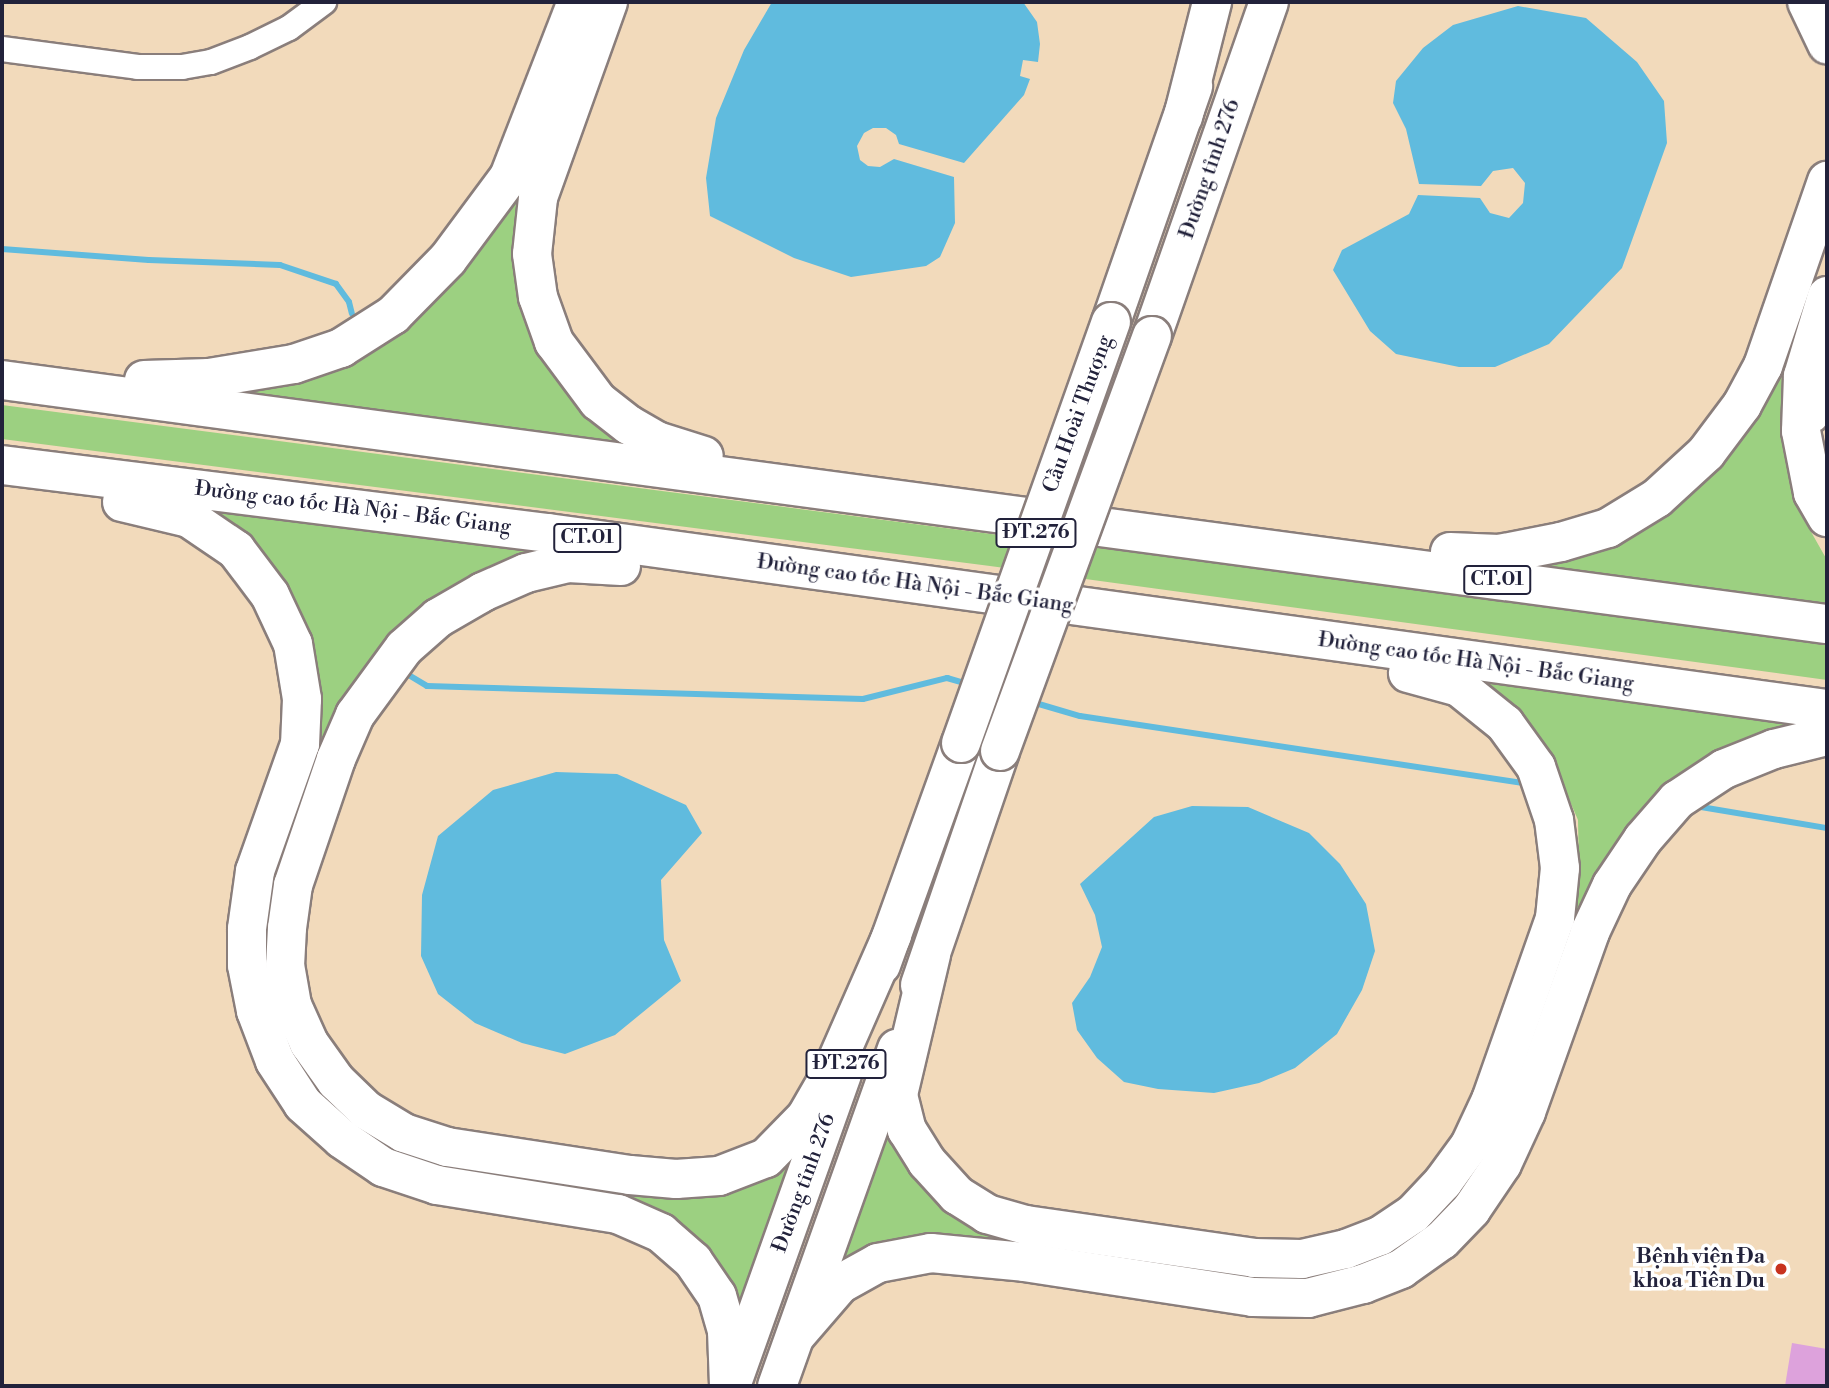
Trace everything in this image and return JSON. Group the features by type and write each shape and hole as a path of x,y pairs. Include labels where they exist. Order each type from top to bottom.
{"main road":[{"path":"2,369 149,380 209,378 294,364 341,348 373,328 393,315 436,274 501,190 527,132 577,2"},
{"path":"608,2 557,137 538,198 533,229 533,271 538,297 554,342 567,363 598,401 629,425 668,445 692,454 827,477 935,503"},
{"path":"1183,117 1212,2"},
{"name":"Đường tỉnh 276","path":"1111,322 1223,2"},
{"name":"Đường tỉnh 276","path":"1152,337 1269,2"},
{"path":"1807,2 1827,44"},
{"path":"1167,537 1499,554 1561,542 1608,527 1657,498 1706,453 1742,405 1763,366 1827,181"},
{"path":"1827,296 1803,376 1801,432 1813,494 1827,517"},
{"name":"Cầu Hoài Thượng","path":"961,743 1111,322"},
{"name":"Cầu Hoài Thượng","path":"1000,751 1152,337"},
{"name":"CT.01","path":"2,380 1827,624"},
{"name":"Đường cao tốc Hà Nội - Bắc Giang","path":"2,465 548,533 1827,709"},
{"path":"2,486 141,505 189,518 236,550 270,595 293,644 302,699 300,744 256,871 247,929 247,965 256,1011 275,1061 303,1104 342,1139 383,1167 437,1185 618,1214 661,1233 694,1261 718,1296 727,1331 730,1386"},
{"path":"866,578 568,563 526,573 483,592 438,618 404,648 355,715 336,759 293,885 285,965 292,1005 309,1043 336,1081 366,1110 404,1133 447,1147 676,1180 719,1176 766,1158 806,1118 832,1072 892,935"},
{"path":"931,955 898,1096 907,1130 927,1162 957,1195 987,1214 1026,1225 1228,1254 1302,1259 1369,1240 1413,1214 1443,1182 1470,1145 1491,1100 1555,918 1560,868 1554,820 1536,767 1505,724 1459,687 1403,672 1332,662 1172,618"},
{"path":"796,1335 840,1284 878,1262 931,1253 1024,1262 1253,1297 1308,1298 1363,1284 1401,1269 1442,1240 1471,1210 1502,1164 1526,1112 1590,932 1612,885 1643,839 1677,800 1724,769 1774,749 1827,736"},
{"name":"Đường tỉnh 276","path":"730,1386 961,743"},
{"name":"Đường tỉnh 276","path":"777,1386 931,955 1000,751"}],"street":[{"path":"2,49 138,67 182,67 211,62 250,47 289,28 324,2"},
{"path":"1827,369 1815,415 1818,454 1827,488"}],"green space":[{"path":"520,181 521,269 648,449 201,389 342,361"},
{"path":"1782,370 1781,428 1793,500 1827,560 1827,612 1523,571 1562,556"},
{"path":"2,405 1827,643 1827,680 990,566 2,439"},
{"path":"196,497 567,545 396,632 365,667 316,755 245,536"},
{"path":"1462,673 1827,719 1768,732 1573,930 1579,870 1578,820 1550,755"},
{"path":"884,1101 1027,1245 832,1269"},
{"path":"803,1148 745,1315 732,1288 613,1196 646,1194"}],"water":[{"path":"772,2 1023,2 1037,22 1040,44 1038,62 1023,60 1020,76 1030,79 1024,95 964,163 899,144 896,135 886,128 873,128 864,133 857,146 860,160 868,166 880,167 894,159 954,177 955,223 940,257 926,266 851,277 794,258 710,216 706,178 716,118 744,50"},
{"path":"1518,6 1586,18 1637,62 1664,101 1667,143 1622,268 1549,344 1495,367 1459,367 1396,354 1370,331 1333,270 1342,250 1409,214 1418,195 1480,198 1490,213 1509,218 1523,203 1525,183 1513,168 1493,171 1481,186 1419,184 1406,129 1393,103 1396,81 1423,48 1453,25"},
{"path":"556,772 617,774 686,805 702,833 661,880 664,940 681,981 615,1035 565,1054 522,1043 475,1023 438,994 421,956 422,895 438,836 493,790"},
{"path":"1192,806 1248,807 1309,833 1340,864 1366,904 1375,951 1362,990 1337,1034 1295,1068 1259,1083 1214,1093 1158,1089 1124,1082 1097,1058 1077,1030 1072,1003 1090,977 1102,947 1095,915 1080,884 1154,817"}],"building":[{"path":"1792,1343 1827,1349 1827,1386 1785,1386"}],"waterway":[{"path":"2,249 149,260 280,265 336,284 349,302 352,314"},
{"path":"402,671 427,686 863,699 947,678 968,684"},
{"path":"1032,702 1080,716 1529,784"},
{"path":"1695,806 1827,828"}],"place":[{"name":"Bệnh viện Đa khoa Tiên Du","path":"1781,1269"}]}
